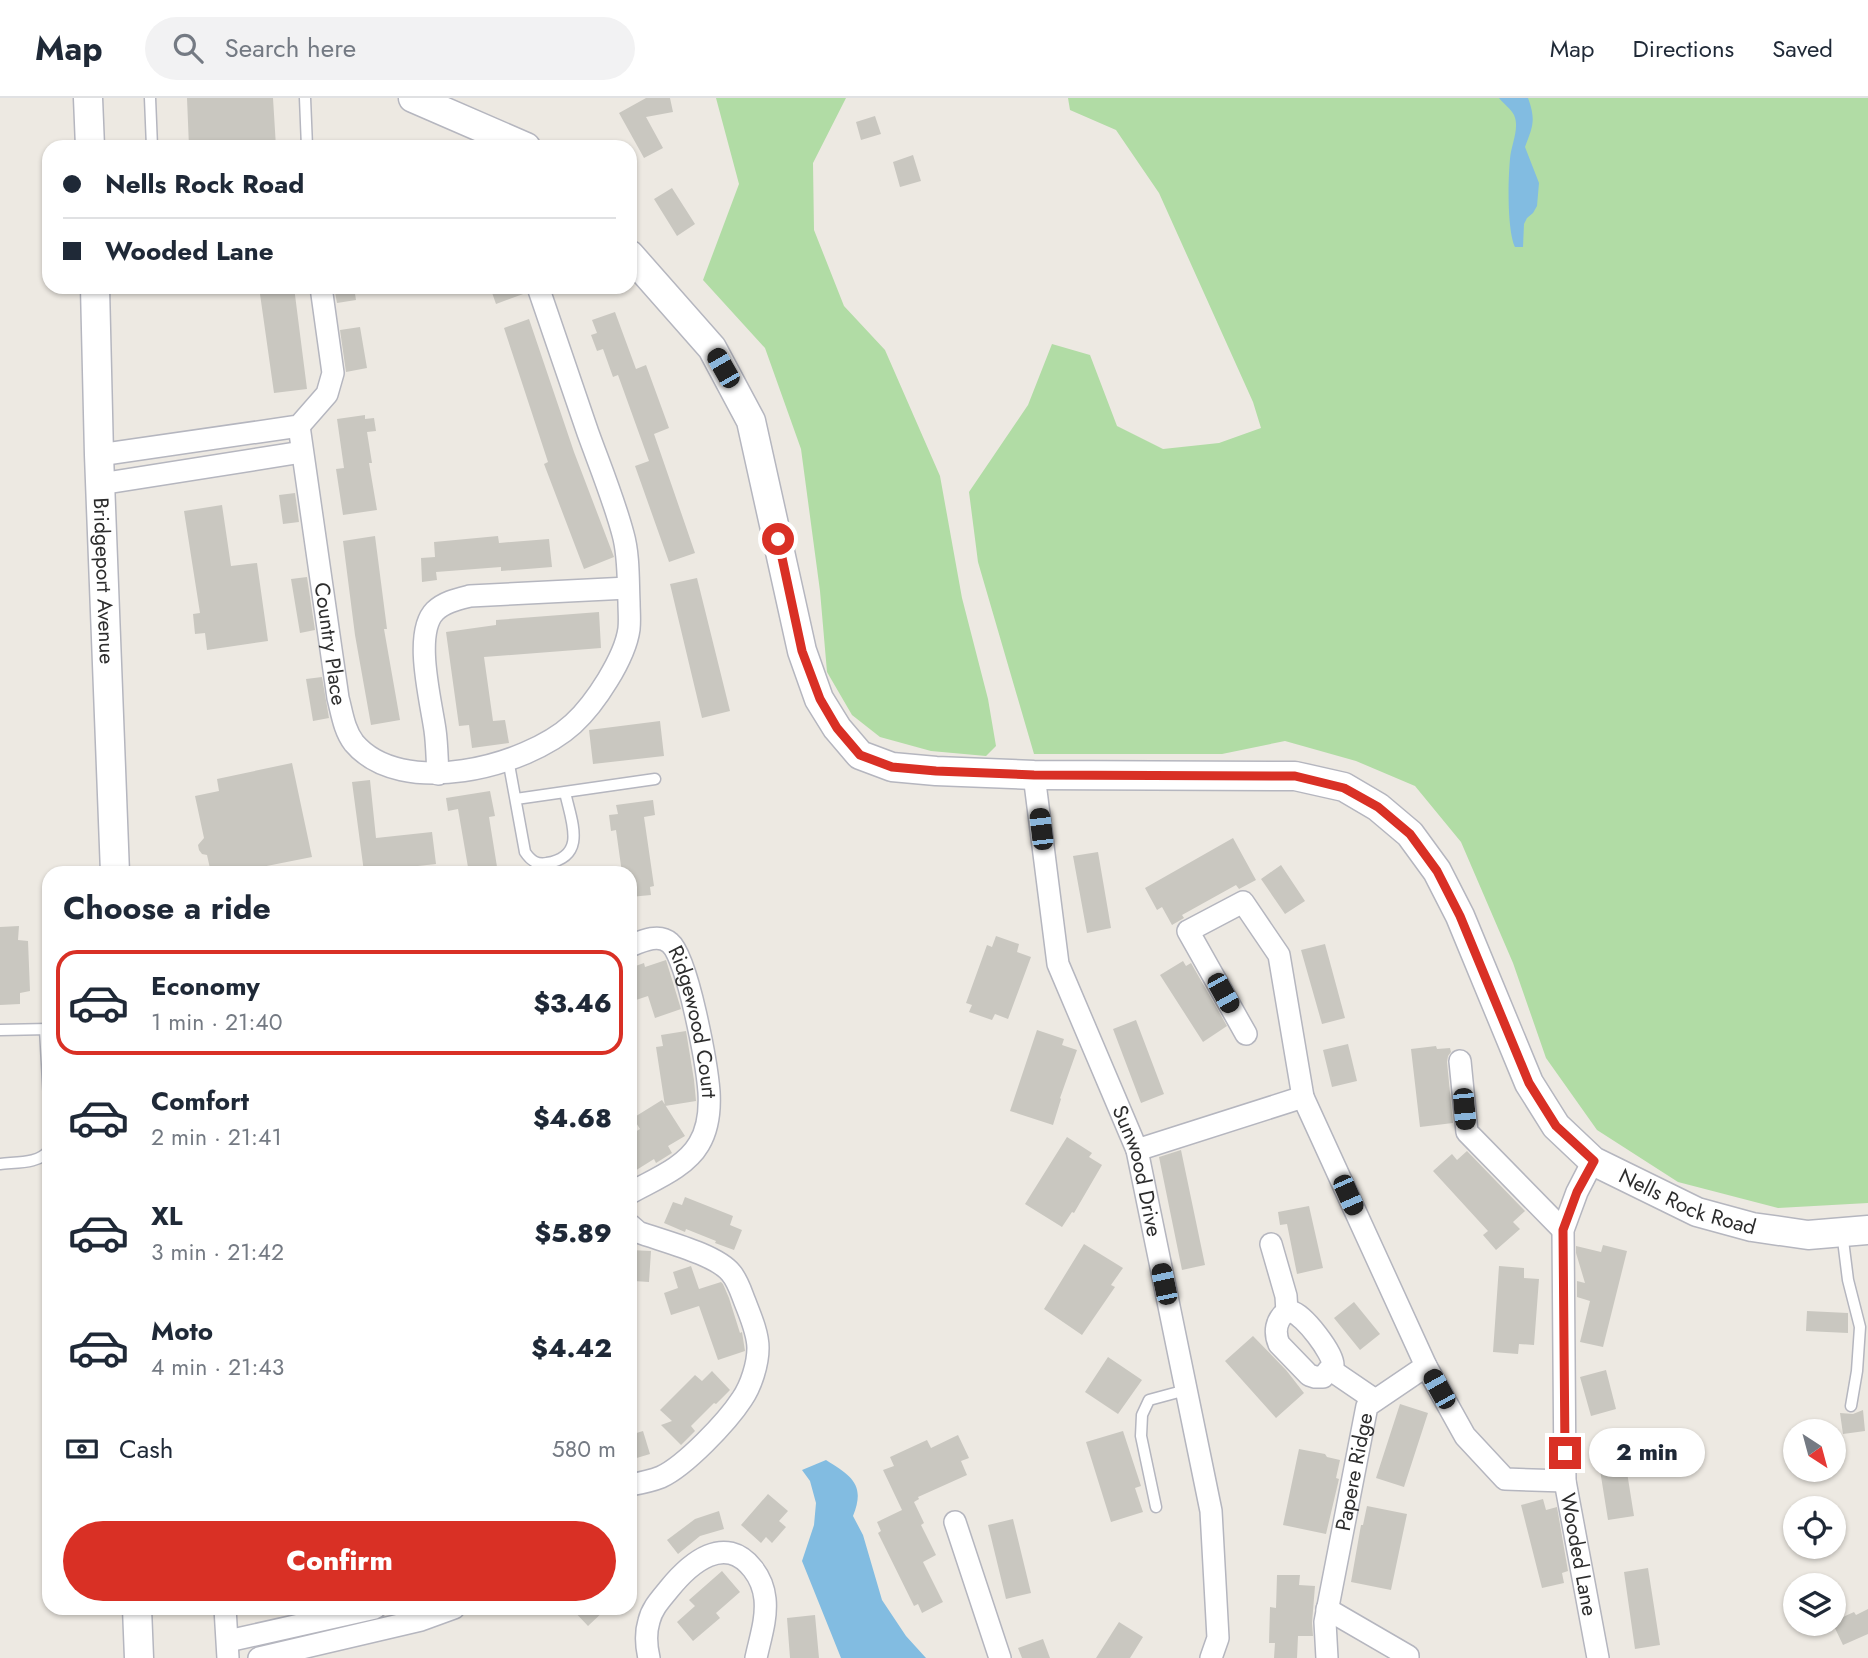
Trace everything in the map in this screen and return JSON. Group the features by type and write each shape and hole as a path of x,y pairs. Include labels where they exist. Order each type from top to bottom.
{"main road":[{"path":"88,98 90,140"},
{"path":"413,98 510,140"},
{"name":"Nells Rock Road","path":"637,263 712,348 751,421 802,651 820,699 837,728 860,755 892,767 936,771 1034,775 1295,776 1344,788 1378,807 1410,834 1437,871 1460,916 1529,1083 1556,1126 1594,1161 1697,1212 1752,1227 1808,1235 1855,1231"},
{"name":"Bridgeport Avenue","path":"95,294 116,866"},
{"path":"137,1615 139,1658"}],"street":[{"path":"99,455 299,426 327,394 333,373 322,294"},
{"name":"Country Place","path":"299,426 338,698 344,724 352,741 365,753 395,769 438,774 508,760 549,742 574,724 599,693 619,661 629,629 623,535 540,294"},
{"path":"100,484 302,452"},
{"path":"438,774 425,659 425,634 428,621 435,611 452,600 470,596 628,589"},
{"name":"Sunwood Drive","path":"1034,775 1058,964 1137,1150 1211,1511 1218,1637 1211,1658"},
{"path":"1246,1034 1188,931 1243,902 1279,955 1303,1097 1426,1366 1465,1436 1505,1479 1565,1481"},
{"name":"Ridgewood Court","path":"637,943 660,938 671,943 678,956 695,1011 709,1093 708,1115 699,1144 687,1158 637,1189"},
{"path":"1460,1061 1466,1132 1563,1230"},
{"path":"1137,1150 1303,1097"},
{"name":"Wooded Lane","path":"1594,1161 1577,1192 1563,1230 1565,1481 1598,1658"},
{"path":"637,1231 708,1257 732,1273 759,1346 752,1377 743,1398 715,1432 682,1463 663,1476 637,1484"},
{"path":"1271,1244 1284,1287 1287,1312"},
{"path":"1287,1312 1296,1314 1304,1321 1333,1359 1331,1370 1323,1377 1309,1375 1284,1350 1276,1337 1281,1316 1287,1312"},
{"name":"Papere Ridge","path":"1326,1658 1327,1609 1367,1406 1426,1366"},
{"path":"1331,1370 1376,1400"},
{"path":"955,1522 1000,1658"},
{"path":"649,1658 646,1632 655,1606 681,1574 695,1563 725,1551 749,1565 764,1589 764,1624 756,1658"},
{"path":"1327,1609 1408,1658"},
{"path":"226,1615 228,1649 349,1615"},
{"path":"259,1658 432,1615"}],"lane":[{"path":"150,98 152,140"},
{"path":"304,98 307,140"},
{"path":"216,439 219,464"},
{"path":"508,760 525,852 530,860 540,864 565,859 572,850 573,829 565,792"},
{"path":"516,799 655,779"},
{"path":"0,1030 42,1029"},
{"path":"0,1164 42,1157"},
{"path":"1851,1405 1860,1327 1848,1280 1855,1231"},
{"path":"1156,1507 1141,1436 1142,1415 1149,1401 1186,1390"}],"green space":[{"path":"716,98 846,98 813,163 814,230 844,306 885,350 940,476 962,598 988,699 996,746 986,756 931,751 880,737 852,715 827,672 820,591 801,449 765,348 703,280 739,184"},
{"path":"1068,98 1868,98 1868,1203 1778,1208 1678,1182 1597,1130 1546,1058 1513,963 1461,842 1415,786 1356,761 1285,741 1222,754 1034,754 978,562 969,492 1028,405 1052,344 1090,355 1117,426 1163,449 1219,443 1261,428 1253,402 1159,193 1116,130 1070,110"}],"water":[{"path":"1499,98 1528,98 1533,118 1525,147 1539,183 1537,206 1524,224 1523,247 1515,247 1509,217 1509,168 1516,120"},
{"path":"826,1460 854,1482 858,1496 853,1516 863,1535 882,1600 906,1636 926,1658 841,1658 802,1561 814,1525 816,1503 810,1481 802,1470"}],"building":[{"path":"187,98 273,98 276,140 189,140"},
{"path":"646,98 670,98 673,112 646,117 663,148 644,158 637,140 634,140 619,113"},
{"path":"875,116 881,134 861,140 856,122"},
{"path":"913,155 921,181 900,187 893,162"},
{"path":"672,188 695,224 677,236 654,199"},
{"path":"260,294 295,294 307,389 274,393"},
{"path":"335,294 355,294 356,300 337,303"},
{"path":"492,294 523,294 496,304"},
{"path":"615,312 636,369 646,365 669,428 654,434 695,553 669,562 635,466 649,461 618,375 613,377 603,349 597,351 591,335 597,333 592,320"},
{"path":"529,319 574,452 614,557 584,569 544,464 548,462 504,328"},
{"path":"360,327 367,368 346,372 340,330"},
{"path":"365,415 365,419 374,418 376,431 367,432 377,510 343,515 336,469 344,468 337,419"},
{"path":"295,493 299,522 283,524 279,495"},
{"path":"222,505 231,566 257,563 268,641 207,650 205,633 195,634 193,614 200,613 184,511"},
{"path":"375,536 387,629 384,629 400,720 371,725 355,635 343,541"},
{"path":"498,536 499,543 549,539 552,567 501,571 501,567 436,572 437,580 422,582 421,558 435,557 434,542"},
{"path":"307,577 315,630 300,633 291,579"},
{"path":"697,578 730,711 702,718 670,584"},
{"path":"599,612 601,648 484,657 493,721 505,720 509,743 472,748 469,725 459,726 446,632 496,625 496,620"},
{"path":"322,677 329,718 313,721 306,679"},
{"path":"660,721 664,756 593,764 589,730"},
{"path":"292,763 312,857 267,866 209,866 207,855 199,850 198,845 204,838 195,796 219,791 217,779"},
{"path":"370,780 376,838 432,832 436,864 363,866 352,782"},
{"path":"490,791 495,816 489,817 497,866 468,866 458,809 448,811 446,798"},
{"path":"653,800 655,815 644,817 654,886 650,887 651,895 637,896 637,866 621,866 616,830 611,831 609,815 618,814 616,805"},
{"path":"1233,838 1256,880 1239,889 1236,885 1182,915 1184,918 1172,925 1162,907 1157,910 1145,888"},
{"path":"1098,852 1111,928 1087,933 1073,856"},
{"path":"1281,865 1305,901 1285,914 1261,879"},
{"path":"19,926 18,940 28,941 30,991 20,993 20,1004 0,1005 0,927"},
{"path":"996,936 1019,944 1017,952 1031,957 1008,1019 995,1014 992,1020 969,1012 972,1005 966,1003 987,945 992,947"},
{"path":"1325,944 1345,1018 1322,1024 1301,950"},
{"path":"666,960 681,1009 655,1018 648,996 637,1000 637,966 644,963 645,967"},
{"path":"1183,961 1186,966 1191,963 1227,1026 1203,1042 1160,975"},
{"path":"1136,1020 1164,1094 1141,1103 1113,1029"},
{"path":"1037,1030 1064,1039 1062,1045 1077,1050 1053,1125 1010,1111"},
{"path":"686,1031 696,1101 665,1106 656,1047 663,1046 661,1035"},
{"path":"1348,1044 1357,1081 1332,1087 1323,1050"},
{"path":"1436,1046 1437,1049 1450,1048 1451,1052 1447,1062 1453,1123 1420,1127 1411,1049"},
{"path":"662,1100 685,1136 668,1146 672,1153 656,1163 654,1159 637,1170 637,1131 640,1129 637,1116"},
{"path":"1067,1137 1092,1153 1089,1157 1102,1165 1074,1213 1072,1212 1062,1227 1025,1204"},
{"path":"1181,1150 1205,1265 1182,1270 1159,1157"},
{"path":"1467,1151 1525,1211 1513,1222 1520,1229 1496,1250 1483,1235 1488,1231 1433,1171 1452,1154 1457,1160"},
{"path":"685,1197 733,1216 730,1225 742,1230 734,1250 686,1229 685,1232 664,1223 673,1202 682,1205"},
{"path":"1309,1206 1323,1268 1297,1274 1287,1224 1280,1225 1278,1212"},
{"path":"1084,1244 1123,1268 1111,1285 1115,1287 1082,1335 1044,1309"},
{"path":"1603,1245 1627,1251 1603,1347 1580,1342 1590,1301 1577,1297 1577,1281 1585,1283 1576,1246 1601,1252"},
{"path":"637,1250 651,1251 649,1282 637,1281"},
{"path":"691,1266 699,1289 721,1282 723,1284 740,1333 742,1332 745,1351 718,1360 699,1306 671,1315 664,1293 678,1288 673,1272"},
{"path":"1499,1266 1524,1268 1524,1278 1539,1279 1534,1345 1519,1344 1518,1354 1493,1352"},
{"path":"1354,1302 1380,1334 1360,1350 1334,1318"},
{"path":"1807,1311 1848,1313 1848,1333 1806,1331"},
{"path":"1253,1336 1304,1393 1276,1418 1225,1361"},
{"path":"1108,1357 1142,1380 1118,1414 1085,1392"},
{"path":"1606,1370 1616,1409 1591,1416 1580,1377"},
{"path":"712,1371 730,1390 691,1426 695,1431 681,1445 661,1425 672,1421 660,1410 695,1375 702,1381"},
{"path":"1400,1404 1428,1413 1404,1487 1376,1478"},
{"path":"1863,1410 1865,1431 1846,1434 1846,1419 1841,1419 1840,1413 1853,1414"},
{"path":"643,1431 650,1454 637,1458 637,1433"},
{"path":"1123,1431 1141,1486 1135,1488 1143,1512 1111,1522 1086,1442"},
{"path":"958,1435 969,1458 961,1461 967,1475 918,1497 914,1502 924,1523 921,1525 936,1555 923,1562 943,1602 922,1613 918,1604 914,1606 878,1533 881,1531 877,1522 902,1510 883,1470 894,1466 890,1457 927,1440 931,1448"},
{"path":"1622,1441 1634,1516 1608,1520 1596,1445"},
{"path":"1299,1449 1340,1460 1336,1478 1339,1479 1326,1534 1283,1525"},
{"path":"768,1494 788,1511 779,1521 786,1527 772,1543 766,1537 761,1543 741,1525"},
{"path":"1543,1499 1546,1510 1557,1507 1568,1571 1562,1573 1564,1583 1542,1588 1521,1505"},
{"path":"1367,1506 1407,1514 1391,1590 1351,1582"},
{"path":"719,1511 724,1529 700,1536 678,1554 667,1540 695,1519"},
{"path":"1013,1519 1031,1593 1006,1599 988,1525"},
{"path":"1648,1568 1660,1645 1635,1649 1624,1572"},
{"path":"722,1571 740,1592 716,1613 720,1618 693,1641 677,1622 695,1606 689,1600"},
{"path":"1277,1575 1300,1575 1299,1585 1315,1586 1313,1636 1298,1636 1297,1658 1274,1658 1275,1643 1269,1643 1270,1607 1276,1608"},
{"path":"1868,1609 1868,1634 1843,1645 1839,1636 1846,1636 1846,1616 1854,1612 1856,1615"},
{"path":"578,1615 600,1615 588,1626"},
{"path":"815,1615 819,1658 790,1658 787,1618"},
{"path":"1119,1622 1143,1637 1130,1658 1096,1658"},
{"path":"1043,1639 1050,1658 1022,1658 1018,1648"}],"route":[{"path":"778,539 802,651 820,699 837,728 860,755 892,767 936,771 1034,775 1295,776 1344,788 1378,807 1410,834 1437,871 1460,916 1529,1083 1556,1126 1594,1161 1577,1192 1563,1230 1565,1453"}]}
